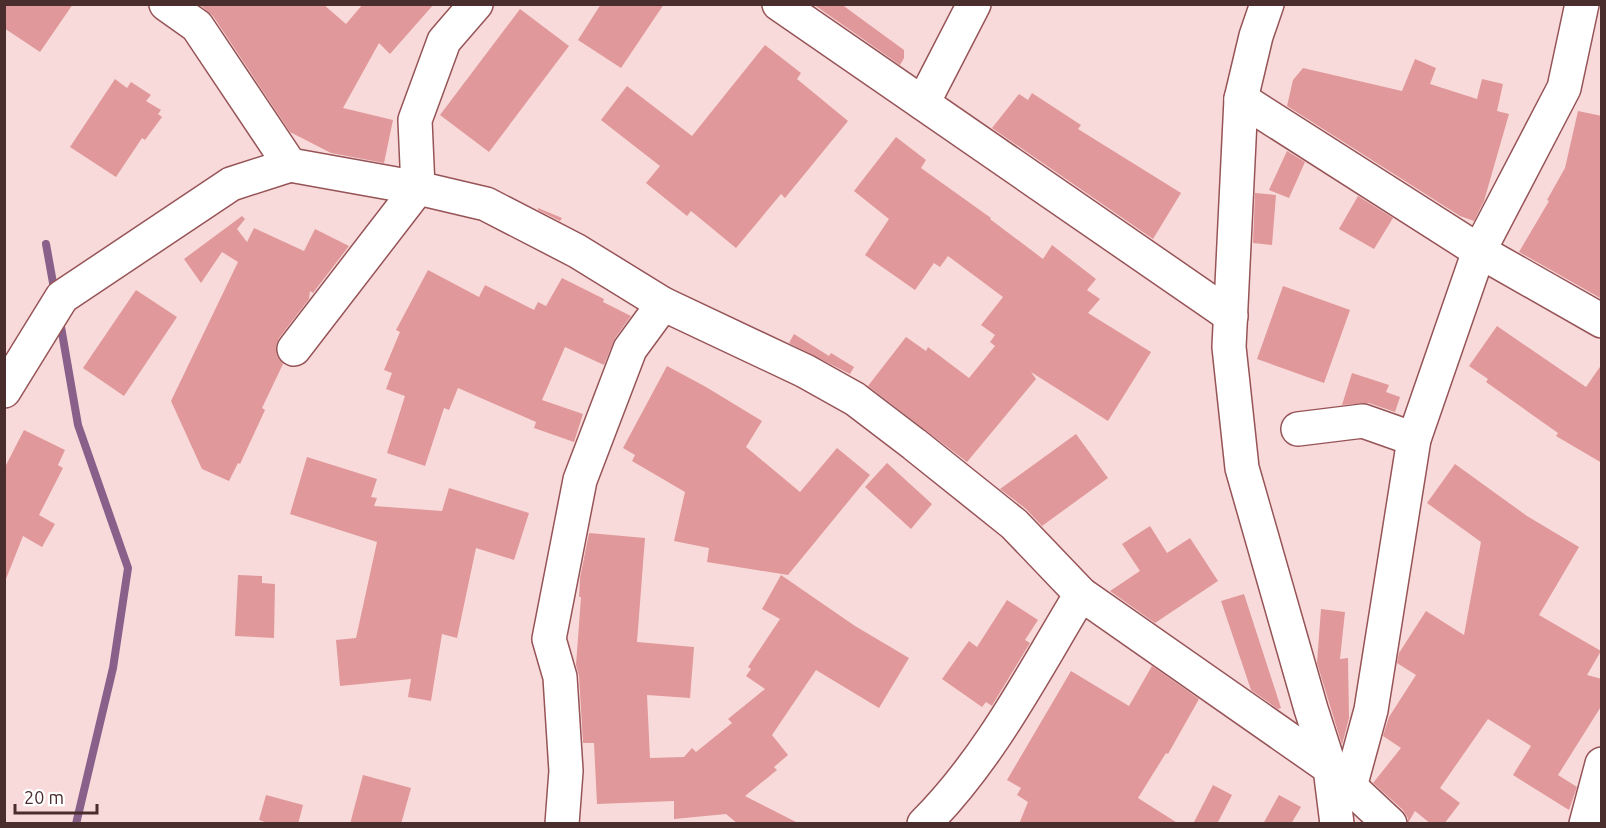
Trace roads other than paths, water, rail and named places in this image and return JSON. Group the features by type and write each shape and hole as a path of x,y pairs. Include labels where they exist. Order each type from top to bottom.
{"street":[{"path":"166,4 197,26 290,165"},
{"path":"294,349 418,188 415,120 444,41 476,4"},
{"path":"779,4 1231,316"},
{"path":"923,104 974,4"},
{"path":"1267,4 1256,36 1241,99 1229,347 1242,468 1311,709 1340,777"},
{"path":"1337,824 1340,777 1371,710 1414,439 1479,251 1564,88 1582,4"},
{"path":"1241,99 1479,251 1602,321"},
{"path":"4,392 62,297 231,184 290,165 418,188 486,204 577,251 663,304 805,371 855,399 1014,524 1081,594 1340,777 1390,824"},
{"path":"562,824 566,771 560,676 549,639 580,480 630,349 663,304"},
{"path":"1298,429 1362,422 1414,439"},
{"path":"924,824 990,746 1081,594"},
{"path":"1586,824 1602,764"}],"waterway":[{"path":"46,244 55,294"},
{"path":"60,321 78,425 128,568 113,668 76,824"}]}
